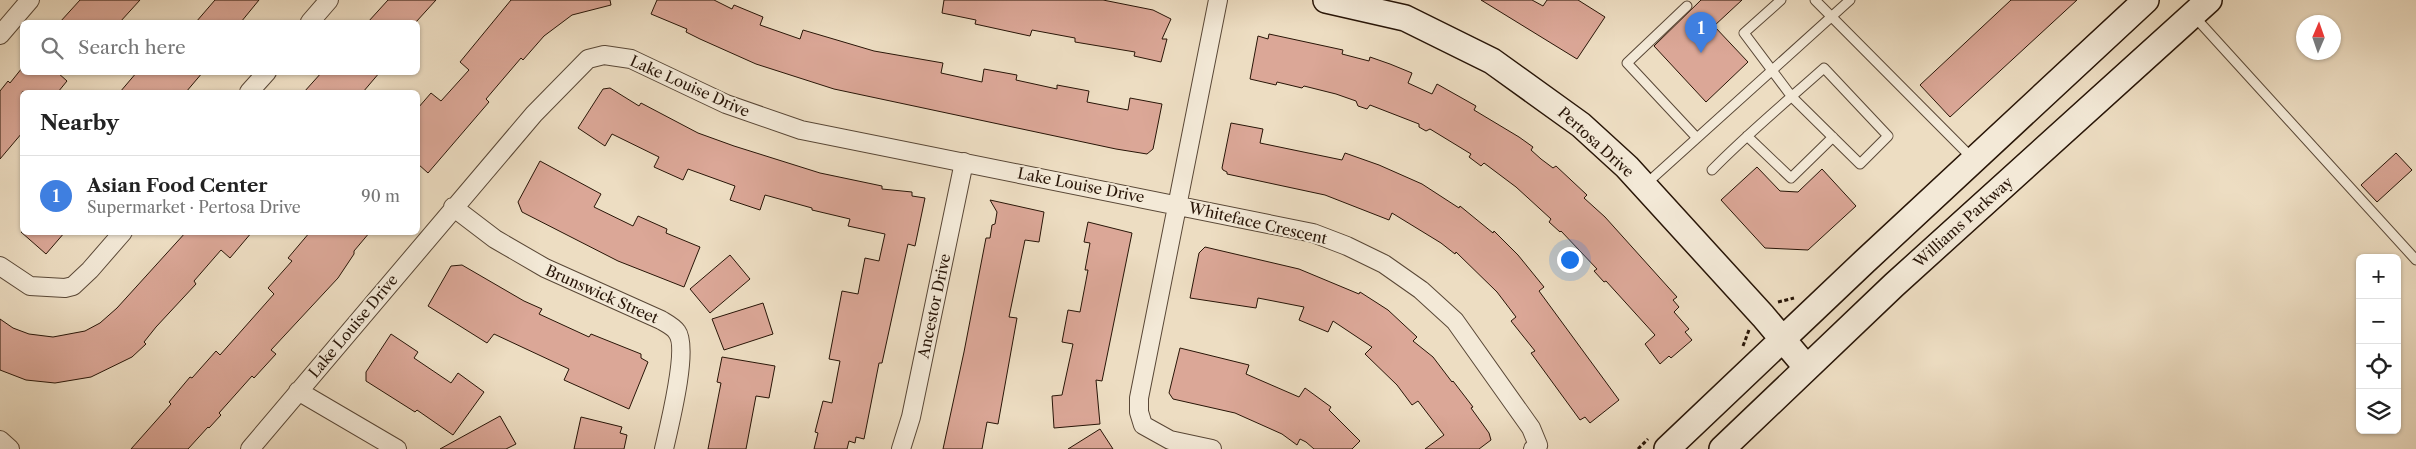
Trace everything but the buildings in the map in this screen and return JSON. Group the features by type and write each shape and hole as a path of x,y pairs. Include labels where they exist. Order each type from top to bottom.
{"main road":[{"name":"Pertosa Drive","path":"1326,0 1405,18 1492,60 1581,125 1644,186 1763,316 1807,368"},
{"path":"1667,449 1974,159 2146,0"},
{"name":"Williams Parkway","path":"1722,449 1894,285 2201,8"}],"street":[{"path":"0,35 30,0"},
{"path":"312,20 328,0"},
{"name":"Whiteface Crescent","path":"1212,449 1170,440 1144,425 1139,412 1139,398 1179,205 1218,0"},
{"name":"Lake Louise Drive","path":"250,449 453,207 534,114 588,59 604,55 631,59 726,104 777,123 814,133 1179,205"},
{"path":"251,90 263,75"},
{"name":"Ancestor Drive","path":"901,449 913,407 964,162"},
{"name":"Whiteface Crescent","path":"1179,205 1313,233 1347,246 1384,264 1421,290 1455,321 1530,428 1538,445 1533,449"},
{"name":"Brunswick Street","path":"453,207 495,239 545,268 630,308 661,320 677,332 682,348 681,367 664,449"},
{"path":"0,266 30,286 65,288 73,286 121,235"},
{"path":"298,392 397,449"},
{"path":"0,440 10,449"}],"lane":[{"path":"1712,170 1747,136 1792,97 1824,68 1888,136 1860,164 1792,97 1744,33 1781,0"},
{"path":"1815,0 1974,159"},
{"path":"1644,186 1850,0"},
{"path":"1687,6 1627,63 1697,138"},
{"path":"2201,8 2416,260"},
{"path":"1747,136 1791,178 1833,137"}],"place":[{"name":"Asian Food Center","path":"1701,53"}]}
